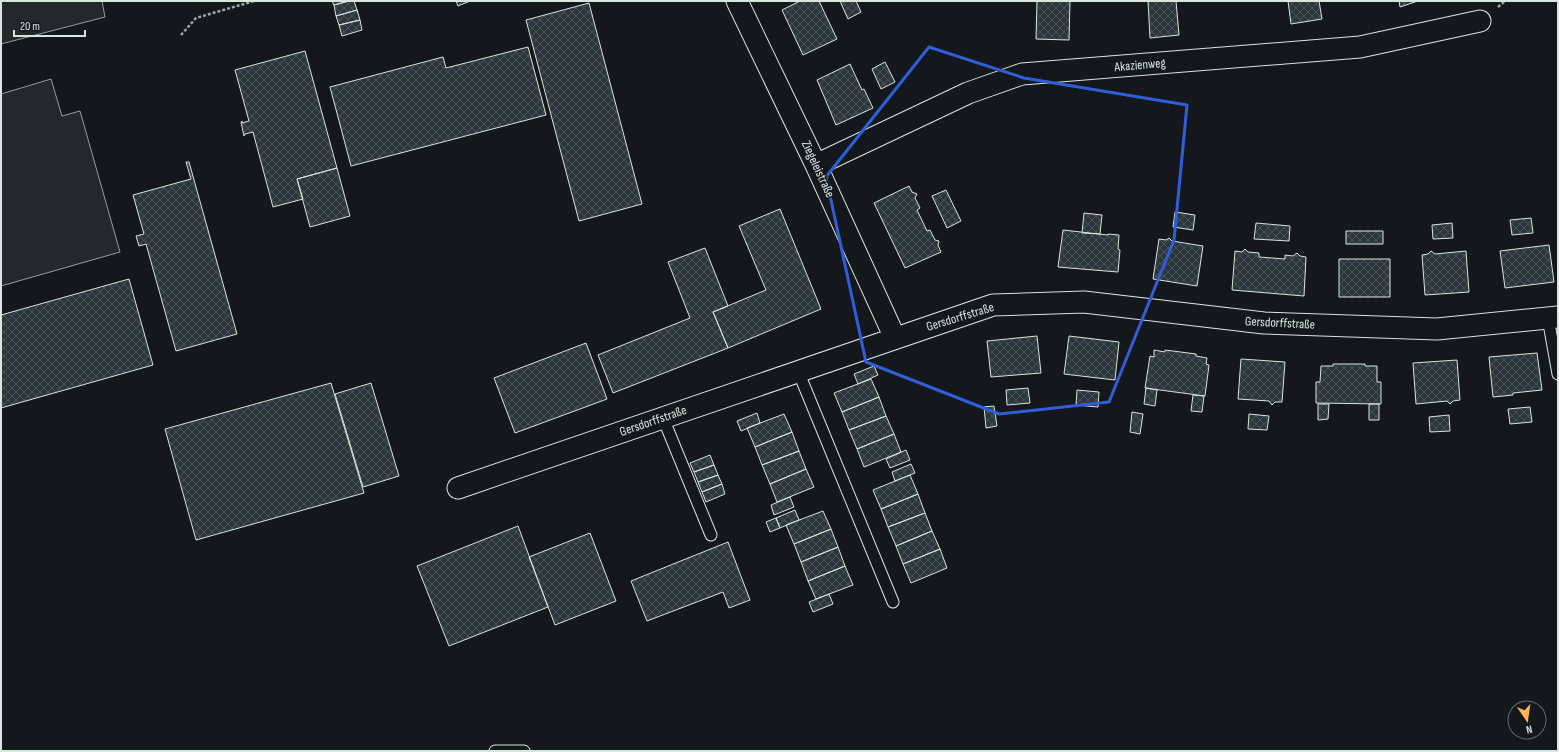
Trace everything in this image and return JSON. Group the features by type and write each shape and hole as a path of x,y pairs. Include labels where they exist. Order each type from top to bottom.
{"street":[{"name":"Ziegeleistraße","path":"737,1 816,165 895,338"},
{"name":"Akazienweg","path":"816,165 968,93 1022,74 1360,47 1480,21"},
{"name":"Gersdorffstraße","path":"458,488 992,305 1084,302 1264,324 1437,329 1553,318"}],"lane":[{"path":"1553,318 1558,374"},
{"path":"798,371 893,602"},
{"path":"662,418 711,535"},
{"path":"495,751 524,751"}],"path":[{"path":"180,36 196,18 254,1"}],"highlighted area":[{"path":"929,47 1024,78 1187,105 1174,240 1109,402 999,414 866,362 826,177"}],"shaded area":[{"path":"1,1 102,1 105,17 1,44"},
{"path":"51,79 62,116 80,111 120,252 1,286 1,94"}],"building":[{"path":"332,1 349,1 334,5"},
{"path":"354,1 357,10 336,16 334,5"},
{"path":"456,1 470,1 458,6"},
{"path":"800,1 819,1 837,39 803,55 782,10"},
{"path":"840,1 856,1 861,12 848,19"},
{"path":"1037,1 1070,1 1069,40 1036,39"},
{"path":"1148,1 1176,1 1179,35 1150,38"},
{"path":"1288,1 1319,1 1322,19 1291,24"},
{"path":"1399,1 1418,1 1400,7"},
{"path":"589,3 642,204 579,221 526,20"},
{"path":"357,10 360,20 339,25 336,16"},
{"path":"360,20 362,30 342,36 339,25"},
{"path":"528,47 546,115 351,166 330,87 443,57 446,68"},
{"path":"305,51 337,168 297,179 303,199 273,207 253,132 245,134 244,136 241,122 249,121 235,70"},
{"path":"885,62 895,82 881,89 872,69"},
{"path":"850,64 862,90 864,89 873,108 836,125 817,80"},
{"path":"186,162 189,162 237,334 176,351 146,244 139,246 136,236 144,234 133,195 191,179"},
{"path":"337,168 350,216 310,227 297,179"},
{"path":"909,186 912,192 917,194 915,198 920,208 917,210 927,231 930,230 935,240 939,241 938,245 941,252 905,268 874,203"},
{"path":"946,190 961,221 947,228 932,196"},
{"path":"780,209 821,309 728,348 713,312 766,290 739,226"},
{"path":"1175,212 1195,215 1193,230 1173,227"},
{"path":"1084,213 1102,215 1100,234 1082,233"},
{"path":"1531,218 1533,233 1512,235 1510,220"},
{"path":"1256,223 1290,226 1289,241 1254,239"},
{"path":"1452,223 1453,238 1433,239 1432,225"},
{"path":"1063,230 1119,235 1118,249 1120,250 1118,272 1058,267"},
{"path":"1346,231 1383,231 1383,244 1346,244"},
{"path":"1169,238 1172,241 1203,246 1197,286 1153,279 1159,239 1166,240"},
{"path":"1549,245 1554,282 1505,288 1500,251"},
{"path":"705,248 728,306 713,312 728,348 613,393 598,355 690,318 668,262"},
{"path":"1245,249 1248,252 1259,253 1259,257 1285,259 1285,255 1293,256 1297,253 1300,256 1306,257 1304,296 1232,290 1235,251 1242,252"},
{"path":"1431,251 1435,254 1466,251 1469,292 1425,295 1422,255 1428,254"},
{"path":"1339,259 1390,259 1390,297 1339,297"},
{"path":"129,279 153,365 1,408 1,315"},
{"path":"1037,336 1041,373 991,377 987,341"},
{"path":"1069,336 1119,342 1115,380 1064,374"},
{"path":"586,343 607,399 515,433 494,378"},
{"path":"1154,350 1196,354 1196,356 1207,358 1206,364 1209,365 1205,396 1145,388 1150,356 1154,357"},
{"path":"1537,353 1542,390 1493,397 1489,357"},
{"path":"1241,359 1285,362 1282,402 1275,402 1272,405 1269,401 1238,399"},
{"path":"1457,360 1460,400 1453,401 1450,404 1447,401 1416,404 1413,363"},
{"path":"1333,364 1365,364 1365,366 1377,366 1377,382 1381,382 1381,404 1316,403 1316,382 1320,382 1321,366 1333,366"},
{"path":"874,366 878,375 858,384 854,374"},
{"path":"871,379 879,397 842,412 834,393"},
{"path":"331,383 364,493 196,540 165,429"},
{"path":"371,383 399,476 363,487 335,394"},
{"path":"1028,388 1030,403 1007,405 1006,390"},
{"path":"1146,388 1157,390 1155,406 1144,404"},
{"path":"1077,390 1099,392 1098,407 1076,405"},
{"path":"1193,395 1204,396 1202,412 1191,411"},
{"path":"879,397 886,416 849,430 842,412"},
{"path":"1318,404 1329,404 1328,419 1318,420"},
{"path":"1369,404 1379,404 1379,420 1369,420"},
{"path":"994,406 997,426 986,428 984,407"},
{"path":"1530,407 1532,422 1510,424 1508,409"},
{"path":"1132,412 1143,414 1140,434 1130,432"},
{"path":"757,413 760,423 741,431 737,421"},
{"path":"784,414 792,432 755,447 747,428"},
{"path":"1249,414 1269,416 1267,430 1248,429"},
{"path":"1449,415 1450,431 1430,432 1429,417"},
{"path":"886,416 894,434 857,449 849,430"},
{"path":"792,432 799,451 762,465 755,447"},
{"path":"894,434 901,452 864,467 857,449"},
{"path":"906,450 910,460 890,468 886,459"},
{"path":"799,451 806,469 770,484 762,465"},
{"path":"710,455 714,465 694,472 690,463"},
{"path":"911,464 915,473 895,481 892,472"},
{"path":"714,465 718,475 698,482 694,472"},
{"path":"806,469 814,487 777,502 770,484"},
{"path":"718,475 722,484 702,492 698,482"},
{"path":"910,475 918,494 881,509 873,490"},
{"path":"722,484 725,494 706,502 702,492"},
{"path":"918,494 925,513 888,527 881,509"},
{"path":"790,497 794,507 774,515 771,505"},
{"path":"795,510 799,520 780,528 776,518"},
{"path":"823,511 831,529 794,544 786,525"},
{"path":"925,513 932,531 896,546 888,527"},
{"path":"776,518 780,528 770,532 766,522"},
{"path":"518,526 548,607 449,646 417,566"},
{"path":"831,529 838,547 801,562 794,544"},
{"path":"932,531 940,549 903,564 896,546"},
{"path":"590,533 616,601 555,625 529,557"},
{"path":"728,542 750,600 729,608 723,592 647,621 631,581"},
{"path":"838,547 845,566 808,581 801,562"},
{"path":"940,549 947,568 911,583 903,564"},
{"path":"845,566 853,585 816,599 808,581"},
{"path":"829,594 833,604 813,612 809,602"}]}
